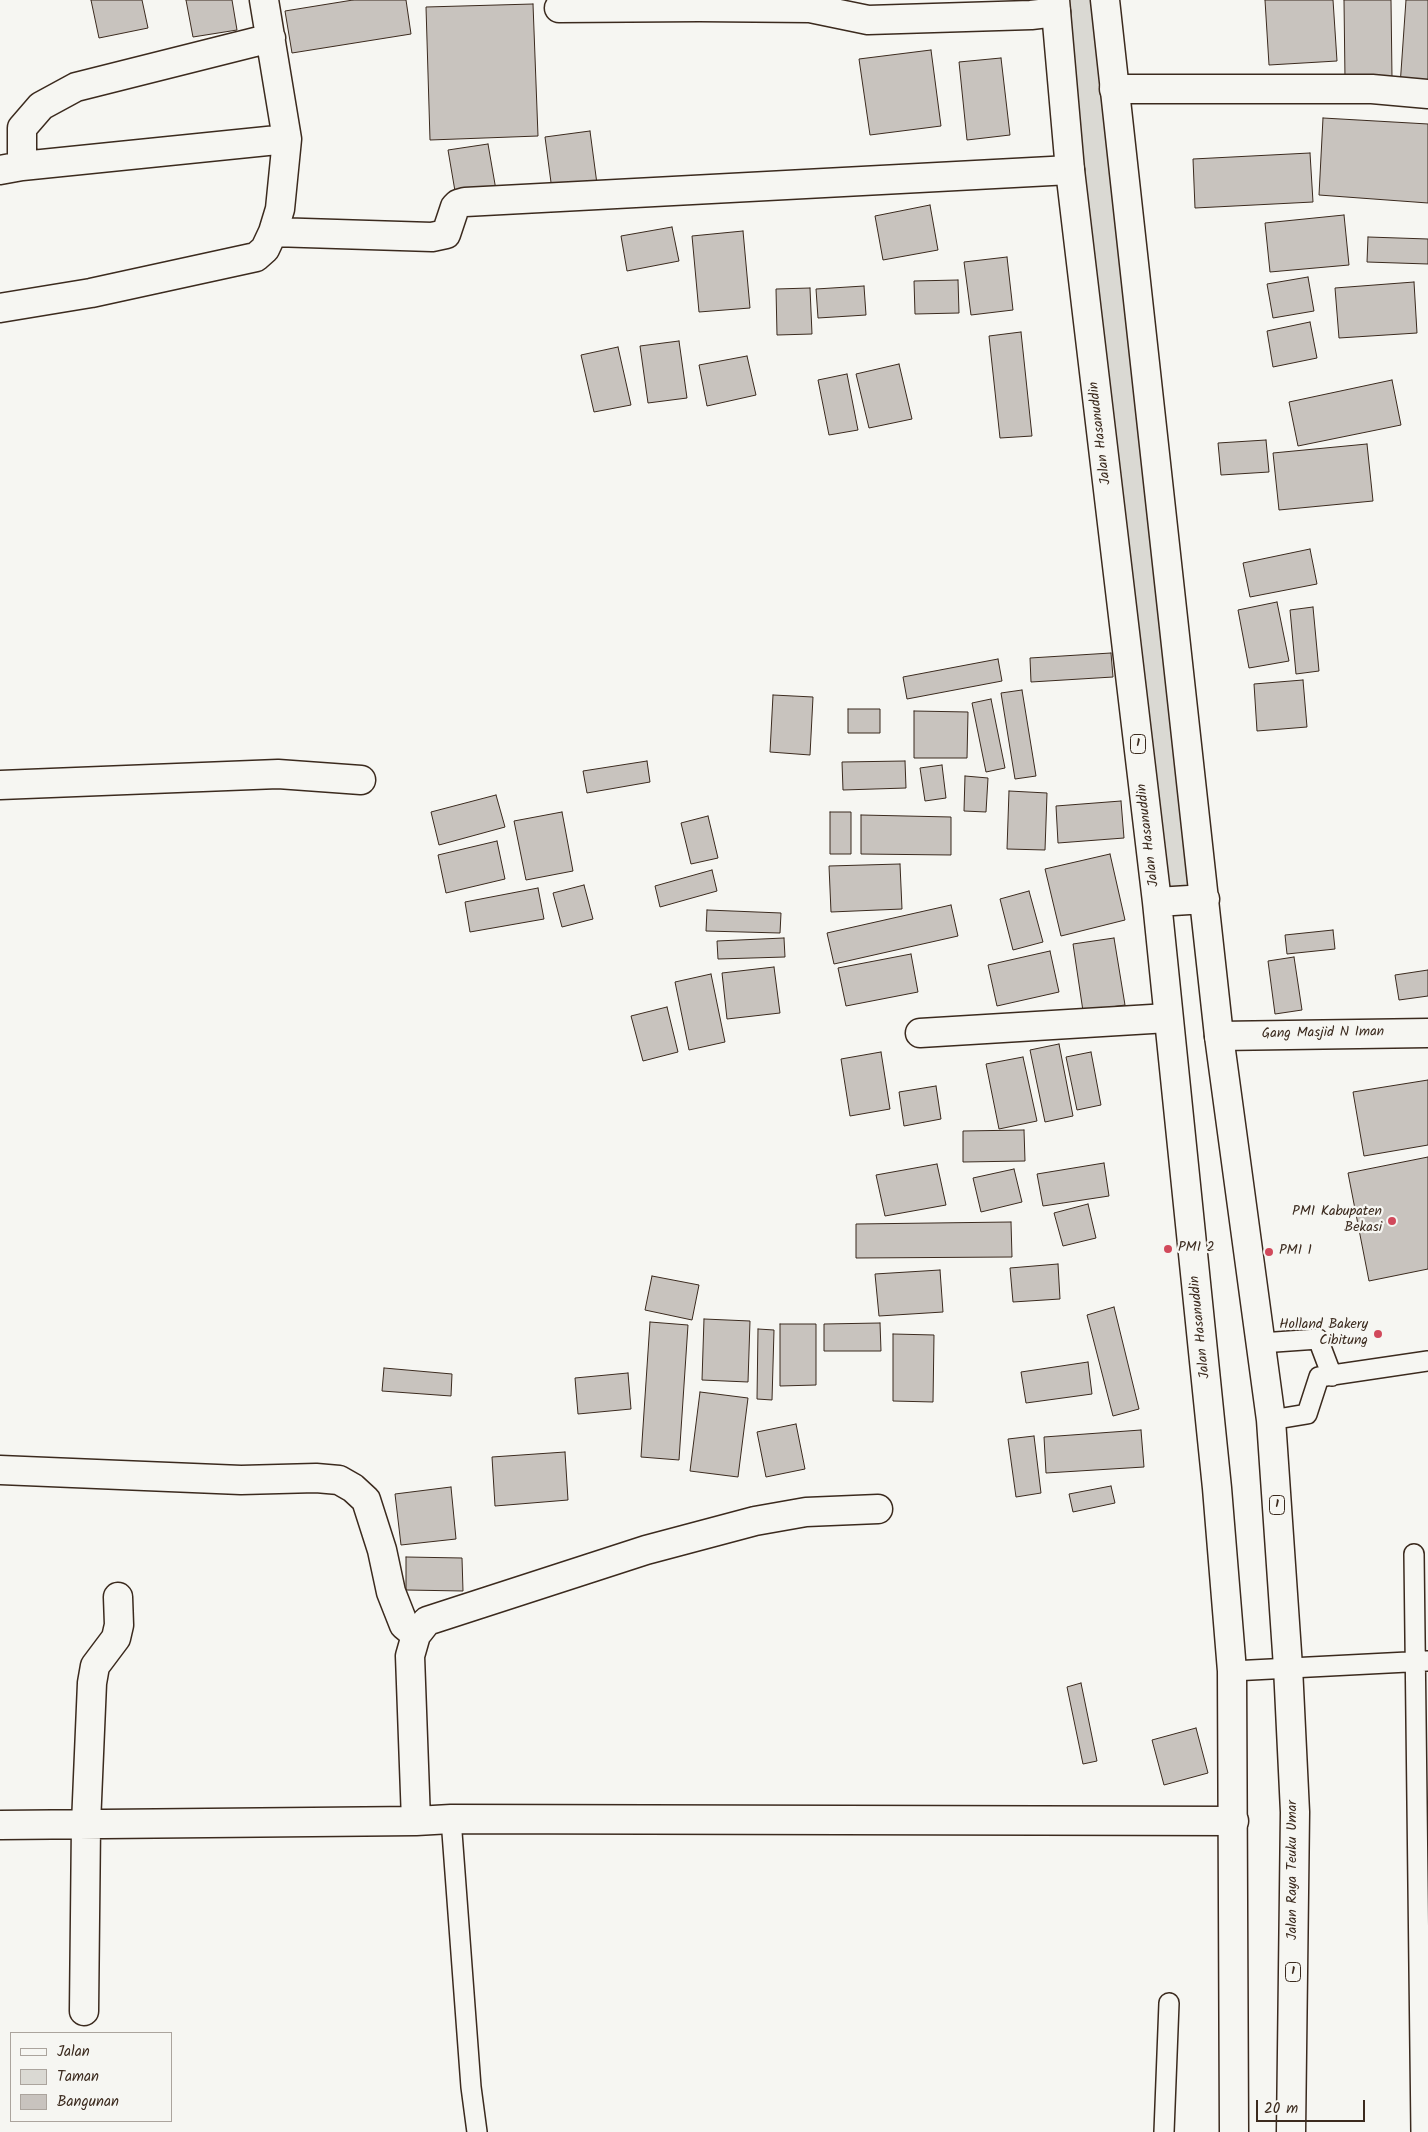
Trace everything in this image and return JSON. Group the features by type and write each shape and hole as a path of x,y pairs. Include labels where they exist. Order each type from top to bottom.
{"main road":[{"path":"0,308 91,293 256,257 265,248 273,232 280,209 287,139 264,0"},
{"name":"1","path":"1105,0 1205,899 1218,1036 1271,1420 1288,1667"},
{"path":"559,8 810,8 868,20 1031,15 1056,6"},
{"name":"Jalan Hasanuddin","path":"1056,6 1070,170 1157,902 1218,1488 1232,1671"},
{"path":"271,38 76,88 41,106 22,128 11,168 287,139"},
{"path":"1114,89 1372,89 1428,94"},
{"path":"273,232 432,237 446,234 455,207 465,202 1070,170"},
{"path":"0,785 278,774 361,780"},
{"path":"1157,902 1205,899"},
{"path":"920,1033 1168,1018"},
{"name":"Gang Masjid N Iman","path":"1218,1036 1428,1033"},
{"path":"0,1470 241,1480 316,1478 339,1480 353,1488 366,1500 382,1550 390,1592 404,1625 416,1635"},
{"path":"416,1821 410,1656 416,1635 427,1621 646,1550 755,1521 806,1512 878,1509"},
{"path":"84,2011 86,1824 92,1683 95,1666 116,1638 119,1625 118,1597"},
{"name":"Jalan Raya Teuku Umar","path":"1288,1667 1295,1812 1292,2132"},
{"name":"1","path":"1232,1671 1234,2132"},
{"path":"0,1825 416,1821 451,1818 1234,1821"}],"lane":[{"path":"1261,1343 1318,1339 1332,1376"},
{"path":"1271,1420 1307,1414 1319,1377 1428,1361"},
{"path":"1414,1554 1422,1661 1424,2124"},
{"path":"1232,1671 1422,1661"},
{"path":"451,1818 471,2087 477,2132"},
{"path":"1164,2132 1169,2003"}],"green space":[{"path":"1055,0 1105,0 1205,899 1157,902"}],"building":[{"path":"91,0 142,0 148,28 99,38"},
{"path":"186,0 232,0 237,30 193,37"},
{"path":"353,0 406,0 411,34 292,53 285,11"},
{"path":"1265,0 1333,0 1337,61 1269,65"},
{"path":"1344,0 1391,0 1392,78 1345,79"},
{"path":"1406,0 1428,0 1428,87 1400,86"},
{"path":"533,4 538,136 430,140 426,7"},
{"path":"931,50 941,126 870,135 859,59"},
{"path":"1001,58 1010,135 967,140 959,62"},
{"path":"1323,118 1428,124 1428,203 1319,195"},
{"path":"590,131 597,184 552,190 545,137"},
{"path":"488,144 496,190 456,197 448,150"},
{"path":"1310,153 1313,202 1195,208 1193,159"},
{"path":"930,205 938,250 883,260 875,216"},
{"path":"1344,215 1349,265 1270,272 1265,223"},
{"path":"672,227 679,261 627,271 621,236"},
{"path":"743,231 750,308 699,312 692,236"},
{"path":"1368,237 1428,239 1428,264 1367,262"},
{"path":"1007,257 1013,310 971,315 964,262"},
{"path":"1308,277 1314,311 1273,318 1267,284"},
{"path":"958,280 959,313 915,314 914,281"},
{"path":"1414,282 1417,333 1339,338 1335,288"},
{"path":"864,286 866,315 818,318 816,289"},
{"path":"810,288 812,334 777,335 776,289"},
{"path":"1310,322 1317,358 1273,367 1267,331"},
{"path":"1021,332 1032,436 1000,438 989,336"},
{"path":"679,341 687,398 648,403 640,346"},
{"path":"618,347 631,405 594,412 581,355"},
{"path":"747,356 756,395 707,406 699,365"},
{"path":"899,364 912,419 869,428 856,374"},
{"path":"847,374 858,430 829,435 818,380"},
{"path":"1392,380 1401,425 1298,446 1289,402"},
{"path":"1266,440 1269,472 1221,475 1218,443"},
{"path":"1367,444 1373,501 1279,510 1273,453"},
{"path":"1310,549 1317,584 1250,597 1243,563"},
{"path":"1277,602 1289,661 1249,668 1238,610"},
{"path":"1313,607 1319,671 1296,674 1290,610"},
{"path":"1111,653 1113,677 1031,682 1030,658"},
{"path":"998,659 1002,681 907,699 903,677"},
{"path":"1303,680 1307,727 1257,731 1254,684"},
{"path":"1022,690 1036,776 1015,779 1001,693"},
{"path":"773,695 813,697 810,755 770,752"},
{"path":"991,699 1005,768 986,772 972,703"},
{"path":"848,709 880,709 880,733 848,733"},
{"path":"914,711 968,712 967,758 914,758"},
{"path":"647,761 650,782 587,793 583,771"},
{"path":"905,761 906,788 843,790 842,762"},
{"path":"942,765 946,798 925,801 920,768"},
{"path":"965,776 988,778 986,812 964,811"},
{"path":"1009,791 1047,793 1045,850 1007,849"},
{"path":"496,795 505,827 439,845 431,812"},
{"path":"1121,801 1124,838 1058,843 1056,806"},
{"path":"562,812 573,871 526,880 514,821"},
{"path":"830,812 851,812 851,854 830,854"},
{"path":"861,815 951,817 951,855 861,854"},
{"path":"708,816 718,858 691,864 681,823"},
{"path":"497,841 505,879 446,893 438,855"},
{"path":"1110,854 1125,920 1061,936 1045,869"},
{"path":"900,864 902,909 831,912 829,866"},
{"path":"712,870 717,891 660,907 655,886"},
{"path":"584,885 593,919 562,927 553,893"},
{"path":"538,888 544,919 470,932 465,902"},
{"path":"1029,891 1043,942 1013,950 1000,899"},
{"path":"951,905 958,936 834,964 827,933"},
{"path":"707,910 781,913 780,933 706,931"},
{"path":"1333,930 1335,949 1287,954 1285,935"},
{"path":"784,938 785,957 718,959 717,941"},
{"path":"1114,938 1125,1005 1083,1011 1073,944"},
{"path":"1050,951 1059,992 997,1006 988,965"},
{"path":"911,954 918,992 846,1006 838,968"},
{"path":"1294,957 1302,1010 1275,1014 1268,961"},
{"path":"774,967 780,1013 727,1019 722,973"},
{"path":"1428,970 1428,996 1399,1000 1395,975"},
{"path":"711,974 725,1042 689,1050 675,982"},
{"path":"667,1007 678,1052 643,1061 631,1016"},
{"path":"1059,1044 1073,1116 1045,1122 1030,1050"},
{"path":"881,1052 890,1109 850,1116 841,1059"},
{"path":"1091,1052 1101,1105 1077,1110 1066,1057"},
{"path":"1023,1057 1037,1121 999,1129 986,1064"},
{"path":"1428,1080 1428,1145 1364,1156 1353,1092"},
{"path":"936,1086 941,1119 904,1126 899,1092"},
{"path":"1024,1130 1025,1161 963,1162 963,1131"},
{"name":"PMI Kabupaten Bekasi","path":"1428,1157 1428,1269 1369,1281 1348,1173"},
{"path":"1104,1163 1109,1196 1043,1206 1037,1174"},
{"path":"937,1164 946,1205 885,1216 876,1175"},
{"path":"1014,1169 1022,1202 981,1212 973,1178"},
{"path":"1088,1204 1096,1238 1063,1246 1054,1213"},
{"path":"1011,1222 1012,1257 856,1258 856,1224"},
{"path":"1058,1264 1060,1299 1013,1302 1010,1268"},
{"path":"940,1270 943,1312 879,1316 875,1274"},
{"path":"652,1276 699,1285 692,1320 645,1310"},
{"path":"1114,1307 1139,1409 1113,1416 1087,1315"},
{"path":"704,1319 750,1321 748,1382 702,1380"},
{"path":"650,1322 688,1325 679,1460 641,1457"},
{"path":"880,1323 881,1351 824,1351 824,1324"},
{"path":"780,1324 816,1324 816,1385 780,1386"},
{"path":"758,1329 774,1330 772,1400 757,1399"},
{"path":"893,1334 934,1335 933,1402 893,1401"},
{"path":"1088,1362 1092,1394 1026,1403 1021,1372"},
{"path":"384,1368 452,1374 451,1396 382,1391"},
{"path":"628,1373 631,1409 578,1414 575,1378"},
{"path":"700,1392 748,1398 738,1477 690,1471"},
{"path":"796,1424 805,1469 766,1477 757,1432"},
{"path":"1141,1430 1144,1467 1046,1473 1044,1437"},
{"path":"1034,1436 1041,1493 1016,1497 1008,1439"},
{"path":"565,1452 568,1500 495,1506 492,1457"},
{"path":"1111,1486 1115,1503 1073,1512 1069,1494"},
{"path":"451,1487 456,1539 401,1545 395,1494"},
{"path":"406,1557 462,1558 463,1591 406,1590"},
{"path":"1081,1683 1097,1761 1083,1764 1067,1687"},
{"path":"1196,1728 1208,1773 1164,1785 1152,1740"}],"place":[{"name":"PMI Kabupaten Bekasi","path":"1392,1221"},
{"name":"PMI 2","path":"1168,1249"},
{"name":"PMI 1","path":"1269,1252"},
{"name":"Holland Bakery Cibitung","path":"1378,1334"}]}
